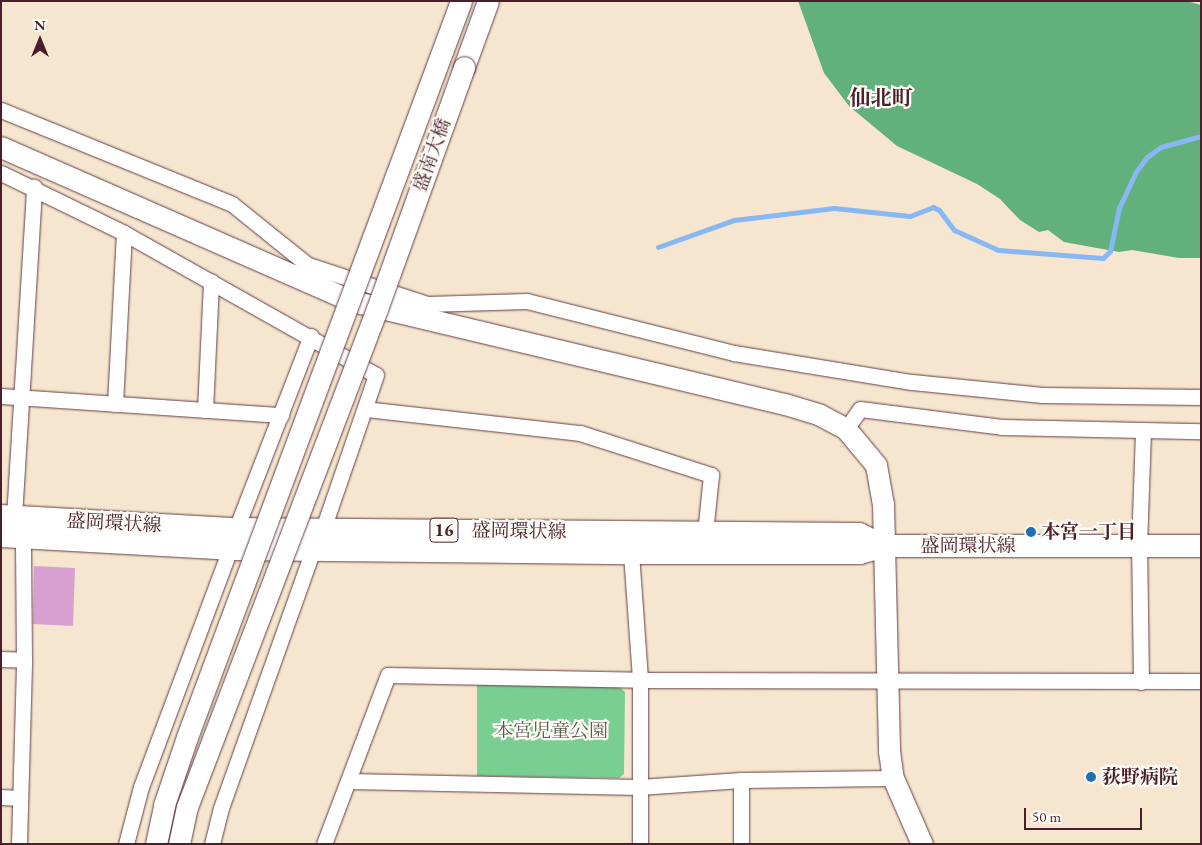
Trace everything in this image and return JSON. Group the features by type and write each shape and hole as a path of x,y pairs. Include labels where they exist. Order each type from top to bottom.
{"main road":[{"name":"盛岡環状線","path":"8,517 233,539 313,549 631,553 860,553 884,546 1201,546"},
{"name":"盛岡環状線","path":"1,536 233,539 323,529 859,534 884,546"}],"street":[{"name":"盛南大橋","path":"156,844 164,805 187,737 352,301 460,1"},
{"name":"盛南大橋","path":"179,844 187,807 376,309 488,1"},
{"path":"1,110 232,204 308,265 427,304 527,301 734,353 912,382 1042,395 1201,397"},
{"path":"1,147 54,172 352,301 376,309 785,404 820,415 846,429 876,465 883,503 889,752 893,778 922,844"},
{"path":"1,173 34,187 124,233 376,374 323,529"},
{"path":"8,517 21,396 34,187"},
{"path":"115,404 124,233"},
{"path":"205,410 211,281"},
{"path":"126,844 141,787 311,336"},
{"path":"1,396 281,415"},
{"path":"365,409 580,433 711,475 705,533"},
{"path":"846,429 860,409 1002,427 1144,432 1201,431"},
{"path":"1141,682 1139,546 1144,432"},
{"path":"19,844 24,660 23,537"},
{"path":"212,844 221,808 313,549"},
{"path":"631,553 640,680 640,844"},
{"path":"1,659 24,660"},
{"path":"324,844 388,675 640,680 1201,681"},
{"path":"348,781 639,787 741,780 893,778"},
{"path":"741,780 741,844"},
{"path":"1,797 20,798"}],"green space":[{"path":"798,1 1187,1 1201,5 1201,258 1179,258 1132,250 1119,252 1064,242 1048,230 1039,232 1020,220 1000,199 977,184 897,146 849,106 824,73"},
{"name":"本宮児童公園","path":"477,685 618,686 625,692 624,774 619,778 477,776"}],"building":[{"path":"34,566 75,568 73,626 33,624"}],"waterway":[{"path":"658,247 734,220 834,208 910,216 933,207 939,210 954,230 998,250 1103,258 1110,251 1119,208 1135,173 1147,157 1161,147 1201,136"}],"place":[{"name":"本宮一丁目","path":"1031,532"},
{"name":"荻野病院","path":"1091,777"}],"district":[{"name":"仙北町","path":"881,98"}]}
